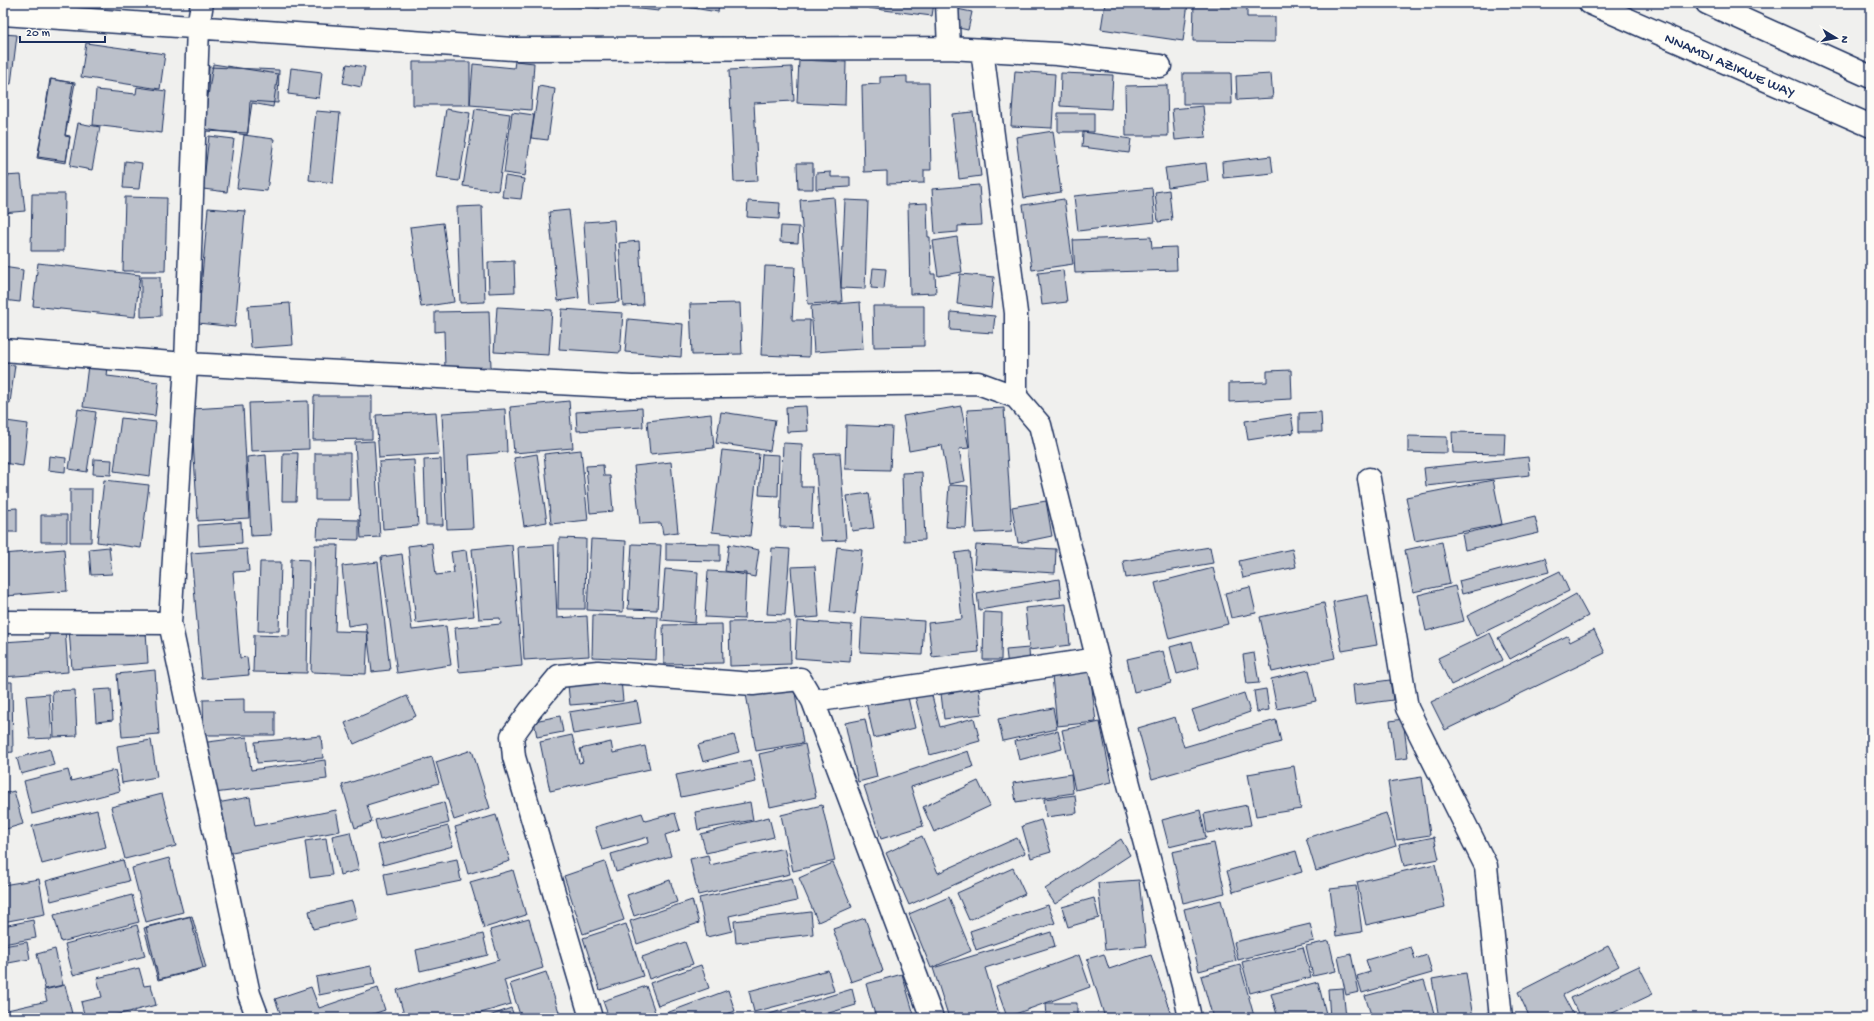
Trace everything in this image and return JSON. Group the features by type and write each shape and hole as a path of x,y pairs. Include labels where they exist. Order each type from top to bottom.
{"main road":[{"path":"202,3 198,27 186,364 170,624 249,994 258,1018"},
{"path":"947,3 949,48"},
{"name":"NNAMDI AZIKWE WAY","path":"1590,3 1871,126"},
{"path":"1707,3 1871,77"},
{"path":"3,14 513,48 949,48 1057,54 1160,66"},
{"path":"982,50 1016,313 1016,397"},
{"path":"3,350 186,364 632,387 978,383 1016,397 1040,425 1190,1018"},
{"path":"1369,479 1407,708 1486,866 1501,1018"},
{"path":"3,622 170,624"},
{"path":"813,701 1098,659"},
{"path":"591,1018 514,757 512,736 530,710 559,676 598,672 753,684 800,679 813,701 932,1018"}],"building":[{"path":"397,3 413,3 413,5"},
{"path":"450,3 486,3 486,5"},
{"path":"553,3 601,3 600,8 553,5"},
{"path":"610,3 660,3 659,11 610,6"},
{"path":"661,3 719,3 718,12"},
{"path":"735,3 781,3 780,8"},
{"path":"814,3 840,3 840,5"},
{"path":"869,3 934,3 932,16 868,8"},
{"path":"1105,3 1188,3 1183,41 1101,29"},
{"path":"1194,3 1247,3 1247,17 1275,17 1275,42 1193,41"},
{"path":"957,9 972,12 968,30 954,27"},
{"path":"3,34 17,35 11,84 3,83"},
{"path":"86,43 165,54 160,89 81,77"},
{"path":"799,60 846,62 845,105 797,103"},
{"path":"515,61 534,63 531,110 470,105 473,64 514,68"},
{"path":"413,62 470,62 470,105 413,105"},
{"path":"213,64 278,74 273,107 252,103 247,135 203,129"},
{"path":"347,64 365,67 361,87 343,83"},
{"path":"209,67 279,70 278,103 250,101 248,133 205,131"},
{"path":"792,67 794,101 754,103 758,181 734,182 729,70"},
{"path":"291,68 322,72 319,98 288,94"},
{"path":"1015,71 1055,74 1052,128 1011,126"},
{"path":"1061,73 1113,75 1111,109 1060,106"},
{"path":"1183,73 1231,73 1232,104 1183,104"},
{"path":"1271,74 1273,98 1237,100 1236,76"},
{"path":"907,76 907,83 929,83 931,170 924,170 924,183 887,184 887,171 864,172 862,85 880,84 880,77"},
{"path":"50,79 73,83 65,135 70,136 66,161 38,157"},
{"path":"51,79 75,83 65,136 70,137 66,163 37,158"},
{"path":"1167,85 1168,136 1126,136 1125,86"},
{"path":"539,86 555,89 548,140 531,138"},
{"path":"137,87 166,91 162,133 93,125 96,90 136,94"},
{"path":"1203,106 1206,137 1175,140 1172,109"},
{"path":"446,109 470,113 459,181 436,178"},
{"path":"475,109 510,114 498,191 463,186"},
{"path":"316,111 340,113 333,183 309,180"},
{"path":"512,112 534,115 525,176 504,173"},
{"path":"973,112 981,176 959,179 952,114"},
{"path":"1058,113 1094,113 1094,132 1058,132"},
{"path":"78,123 100,127 92,170 70,166"},
{"path":"1053,131 1061,192 1024,198 1016,137"},
{"path":"1083,132 1131,139 1129,153 1082,147"},
{"path":"244,135 274,139 267,191 237,188"},
{"path":"209,136 234,139 227,192 203,189"},
{"path":"1271,156 1273,173 1223,178 1222,162"},
{"path":"125,161 142,163 139,189 123,188"},
{"path":"797,163 813,163 813,189 798,189"},
{"path":"1206,163 1208,181 1168,187 1165,168"},
{"path":"831,172 831,177 850,177 850,187 816,189 816,173"},
{"path":"21,175 25,211 3,213 3,176"},
{"path":"505,176 524,179 521,199 502,197"},
{"path":"979,185 982,225 958,226 958,232 935,234 932,189"},
{"path":"1152,188 1155,222 1078,231 1074,196"},
{"path":"1169,190 1172,220 1158,222 1155,192"},
{"path":"32,194 65,194 64,251 31,251"},
{"path":"125,197 167,198 165,271 123,271"},
{"path":"834,197 842,302 808,304 800,200"},
{"path":"1064,199 1073,264 1032,270 1023,205"},
{"path":"845,200 868,201 865,289 841,288"},
{"path":"748,201 780,203 779,219 747,217"},
{"path":"927,203 931,274 935,274 936,293 910,294 908,204"},
{"path":"482,206 485,302 460,303 457,207"},
{"path":"208,208 245,211 235,327 198,323"},
{"path":"569,210 579,298 558,301 549,212"},
{"path":"614,220 619,302 589,304 584,222"},
{"path":"443,223 454,302 421,307 410,227"},
{"path":"781,226 799,227 798,243 780,242"},
{"path":"957,237 962,272 938,276 933,241"},
{"path":"1151,237 1152,248 1176,247 1177,270 1075,273 1073,240"},
{"path":"639,241 643,305 623,306 619,243"},
{"path":"514,261 515,292 489,293 488,262"},
{"path":"38,263 140,275 135,317 33,306"},
{"path":"765,266 795,267 792,320 810,320 809,357 761,355"},
{"path":"3,267 23,270 20,302 3,300"},
{"path":"873,268 886,269 884,289 871,288"},
{"path":"1063,270 1067,302 1042,305 1038,273"},
{"path":"960,274 994,277 991,308 957,304"},
{"path":"141,277 160,277 161,316 141,317"},
{"path":"860,302 863,349 814,352 811,306"},
{"path":"290,303 293,345 251,348 248,306"},
{"path":"740,303 742,354 692,355 690,304"},
{"path":"873,306 924,306 924,346 874,347"},
{"path":"497,307 552,310 549,355 494,352"},
{"path":"562,309 623,313 620,353 559,349"},
{"path":"489,311 491,367 445,369 444,331 435,332 435,312"},
{"path":"951,312 995,316 993,333 950,330"},
{"path":"628,319 683,324 681,357 625,352"},
{"path":"3,364 15,365 10,403 3,402"},
{"path":"88,365 108,367 107,376 159,382 155,416 83,407"},
{"path":"1291,370 1292,399 1229,402 1229,383 1267,382 1267,371"},
{"path":"314,396 372,396 372,439 313,440"},
{"path":"308,401 309,449 251,451 249,403"},
{"path":"569,401 573,448 514,453 510,407"},
{"path":"243,406 249,518 198,521 191,409"},
{"path":"806,406 808,431 787,432 786,407"},
{"path":"961,406 969,448 959,449 965,481 949,484 942,445 909,451 903,416"},
{"path":"642,408 643,427 577,431 576,412"},
{"path":"1004,408 1012,531 975,533 967,410"},
{"path":"78,409 96,412 87,472 69,469"},
{"path":"505,409 507,452 469,455 473,528 447,529 442,413"},
{"path":"436,412 439,454 379,458 376,415"},
{"path":"721,412 775,420 770,451 716,443"},
{"path":"1321,412 1322,432 1299,432 1299,413"},
{"path":"711,414 714,448 650,454 647,421"},
{"path":"1291,414 1294,433 1248,440 1245,421"},
{"path":"121,418 156,422 150,476 114,471"},
{"path":"6,421 28,424 23,466 3,463"},
{"path":"846,425 892,427 890,470 845,469"},
{"path":"1452,432 1505,433 1504,454 1453,453"},
{"path":"1408,436 1447,437 1447,453 1408,452"},
{"path":"374,441 380,537 361,538 355,442"},
{"path":"783,443 802,444 801,487 813,487 811,528 780,527"},
{"path":"581,450 588,520 551,524 544,454"},
{"path":"722,450 759,454 750,536 712,532"},
{"path":"283,453 298,453 296,501 282,501"},
{"path":"315,453 350,453 350,500 315,500"},
{"path":"840,453 846,540 821,541 815,454"},
{"path":"537,454 547,522 524,526 514,458"},
{"path":"762,454 779,455 778,496 759,495"},
{"path":"266,455 271,535 251,536 247,457"},
{"path":"49,456 66,458 65,472 48,470"},
{"path":"1528,457 1530,475 1426,486 1424,468"},
{"path":"94,459 112,460 111,475 93,474"},
{"path":"441,459 443,525 426,525 424,460"},
{"path":"414,460 418,526 383,529 379,462"},
{"path":"671,462 678,532 663,534 661,523 640,524 634,466"},
{"path":"603,465 604,476 610,476 613,511 590,513 586,466"},
{"path":"922,472 925,540 904,541 902,473"},
{"path":"104,480 149,485 141,548 97,542"},
{"path":"1493,480 1502,524 1415,541 1406,497"},
{"path":"949,485 968,486 966,528 946,527"},
{"path":"70,489 92,489 91,542 70,542"},
{"path":"869,493 874,528 852,531 847,496"},
{"path":"1046,501 1052,536 1018,543 1012,507"},
{"path":"17,508 17,532 3,532 3,509"},
{"path":"41,515 67,515 67,542 41,542"},
{"path":"1535,517 1539,533 1465,550 1462,534"},
{"path":"318,519 359,520 359,540 317,539"},
{"path":"241,522 242,543 199,546 198,525"},
{"path":"559,538 586,539 585,609 558,609"},
{"path":"591,539 626,541 623,612 587,610"},
{"path":"1442,542 1450,584 1413,592 1405,550"},
{"path":"432,543 436,575 454,573 451,552 466,550 474,616 416,623 408,546"},
{"path":"666,543 720,544 720,561 666,560"},
{"path":"632,544 661,545 657,610 628,609"},
{"path":"729,544 759,550 755,577 725,571"},
{"path":"315,545 338,545 335,631 368,632 366,674 311,672"},
{"path":"512,545 522,666 459,672 455,628 501,624 500,618 479,619 472,549"},
{"path":"554,545 557,618 587,616 589,656 524,660 518,547"},
{"path":"976,545 1056,549 1055,573 974,568"},
{"path":"109,547 112,574 91,575 89,549"},
{"path":"837,547 862,550 855,614 830,612"},
{"path":"1210,547 1213,563 1126,578 1123,561"},
{"path":"772,548 790,549 785,615 767,614"},
{"path":"64,549 67,591 6,596 3,554"},
{"path":"247,549 249,571 233,572 240,658 247,657 249,675 202,679 191,553"},
{"path":"1292,549 1296,567 1243,578 1239,561"},
{"path":"969,551 979,652 932,657 928,623 962,619 955,553"},
{"path":"402,554 412,630 446,626 451,665 397,673 381,557"},
{"path":"1545,558 1549,572 1462,594 1459,581"},
{"path":"291,559 309,560 307,673 253,672 254,635 289,636"},
{"path":"260,562 281,562 279,631 258,631"},
{"path":"378,562 390,670 372,672 366,623 348,626 342,566"},
{"path":"815,566 819,617 795,619 791,567"},
{"path":"1213,568 1228,624 1169,639 1155,583"},
{"path":"665,569 698,572 695,623 661,620"},
{"path":"708,571 746,573 744,619 705,617"},
{"path":"1560,571 1569,591 1476,636 1467,616"},
{"path":"1059,579 1061,597 979,610 977,593"},
{"path":"1455,586 1464,621 1426,631 1418,595"},
{"path":"1250,587 1256,613 1231,618 1225,593"},
{"path":"1576,594 1588,616 1510,659 1498,638"},
{"path":"1368,595 1377,645 1342,651 1333,602"},
{"path":"1324,603 1335,658 1272,672 1260,617"},
{"path":"1066,604 1070,645 1029,650 1030,664 1008,667 1006,650 1029,648 1025,608"},
{"path":"984,612 1002,613 1001,660 983,660"},
{"path":"593,615 658,617 656,660 592,657"},
{"path":"862,617 924,621 922,655 860,652"},
{"path":"790,621 791,664 730,666 729,622"},
{"path":"797,621 852,625 850,662 795,658"},
{"path":"722,624 723,663 664,664 663,625"},
{"path":"65,627 68,672 3,677 3,642 49,639 49,629"},
{"path":"69,629 146,631 148,663 72,669"},
{"path":"1594,630 1605,653 1445,730 1431,702 1567,636 1570,642"},
{"path":"1490,633 1503,660 1451,685 1438,658"},
{"path":"1192,641 1199,668 1177,674 1170,647"},
{"path":"1163,651 1171,683 1134,692 1127,659"},
{"path":"1254,653 1259,683 1247,684 1243,655"},
{"path":"155,670 159,734 122,737 117,674"},
{"path":"1309,670 1316,701 1277,709 1271,679"},
{"path":"1090,672 1096,722 1057,726 1052,676"},
{"path":"621,680 623,701 570,705 568,685"},
{"path":"978,680 982,714 944,719 940,685"},
{"path":"1390,680 1393,700 1355,705 1353,685"},
{"path":"3,682 12,682 13,752 3,753"},
{"path":"794,686 803,743 756,751 746,694"},
{"path":"111,689 113,720 96,722 94,690"},
{"path":"1266,689 1269,710 1257,712 1254,691"},
{"path":"75,690 77,736 54,737 52,691"},
{"path":"931,692 940,727 974,718 980,741 930,755 915,696"},
{"path":"907,693 915,728 874,738 866,702"},
{"path":"1244,693 1250,712 1199,730 1192,710"},
{"path":"49,694 52,738 30,739 26,696"},
{"path":"407,696 416,716 354,744 345,723"},
{"path":"244,699 244,712 275,712 275,735 204,735 203,700"},
{"path":"637,701 641,723 573,734 569,712"},
{"path":"1053,708 1057,729 1003,741 998,719"},
{"path":"560,716 563,732 537,737 534,721"},
{"path":"1175,717 1184,747 1276,720 1281,742 1152,779 1138,728"},
{"path":"865,719 877,777 858,782 845,723"},
{"path":"1403,719 1408,758 1395,760 1390,721"},
{"path":"1100,722 1112,782 1075,790 1062,730"},
{"path":"1058,731 1062,749 1019,760 1015,741"},
{"path":"572,735 579,763 583,762 580,749 611,742 613,753 645,746 650,769 550,791 540,742"},
{"path":"734,735 739,752 703,762 698,745"},
{"path":"321,736 323,758 257,763 255,742"},
{"path":"247,737 251,770 325,760 327,779 206,794 200,743"},
{"path":"151,740 157,777 122,783 117,746"},
{"path":"805,744 816,797 770,807 759,754"},
{"path":"50,749 54,765 21,774 17,758"},
{"path":"472,750 490,808 454,820 436,762"},
{"path":"968,751 973,767 911,787 923,826 881,839 864,786"},
{"path":"432,757 439,783 367,805 372,822 355,828 342,785"},
{"path":"751,760 756,782 681,797 676,775"},
{"path":"1294,766 1301,809 1256,816 1248,774"},
{"path":"68,770 71,781 115,770 120,791 32,814 24,781"},
{"path":"1071,774 1073,793 1016,802 1013,783"},
{"path":"1422,777 1430,835 1397,840 1388,782"},
{"path":"978,781 990,806 934,832 923,807"},
{"path":"14,791 23,824 3,830 3,794"},
{"path":"162,794 176,846 125,859 111,807"},
{"path":"1075,795 1077,813 1046,817 1044,799"},
{"path":"250,797 255,826 336,810 340,831 227,853 217,803"},
{"path":"444,802 449,823 380,840 375,820"},
{"path":"750,802 753,820 698,830 695,812"},
{"path":"822,805 835,861 793,871 781,815"},
{"path":"1247,805 1251,825 1207,833 1204,814"},
{"path":"97,810 106,847 42,864 32,826"},
{"path":"1200,810 1206,838 1169,847 1162,820"},
{"path":"642,813 645,821 675,813 680,830 665,835 671,856 616,872 611,854 649,843 648,837 602,850 595,827"},
{"path":"1386,813 1396,846 1316,871 1306,838"},
{"path":"496,815 510,861 468,874 455,827"},
{"path":"769,817 774,837 706,853 701,834"},
{"path":"1041,820 1051,852 1031,858 1022,826"},
{"path":"448,826 453,846 383,865 378,845"},
{"path":"350,832 359,870 340,875 332,836"},
{"path":"922,836 938,873 1017,838 1025,853 909,905 886,853"},
{"path":"1434,837 1439,859 1404,866 1399,844"},
{"path":"326,838 332,875 310,878 305,841"},
{"path":"1121,839 1130,855 1055,904 1045,889"},
{"path":"1214,843 1225,893 1183,903 1172,852"},
{"path":"784,848 790,874 698,895 690,859 708,855 710,865"},
{"path":"1296,851 1302,872 1233,892 1227,871"},
{"path":"169,858 183,912 146,922 132,868"},
{"path":"457,859 461,881 388,896 384,874"},
{"path":"123,860 129,881 51,901 46,881"},
{"path":"605,862 624,920 583,934 564,876"},
{"path":"833,863 852,907 818,922 799,878"},
{"path":"1435,864 1445,907 1366,925 1357,882"},
{"path":"1013,868 1025,894 969,920 957,893"},
{"path":"513,870 526,915 484,928 470,882"},
{"path":"792,878 797,901 729,916 732,931 707,937 699,898"},
{"path":"39,879 45,914 3,922 3,885"},
{"path":"670,880 677,902 634,916 627,895"},
{"path":"1139,880 1146,946 1105,950 1098,883"},
{"path":"1356,886 1362,932 1336,936 1330,889"},
{"path":"132,895 139,922 61,942 54,915"},
{"path":"949,897 971,951 931,968 909,914"},
{"path":"1094,898 1099,918 1068,927 1062,907"},
{"path":"692,900 699,923 637,944 630,921"},
{"path":"1221,900 1236,961 1199,971 1184,909"},
{"path":"352,901 357,919 313,929 309,911"},
{"path":"1048,905 1055,923 976,950 970,931"},
{"path":"811,912 813,934 736,943 734,921"},
{"path":"190,916 203,968 159,979 146,927"},
{"path":"192,916 206,968 158,980 144,928"},
{"path":"865,918 883,971 851,982 833,929"},
{"path":"529,919 543,968 504,980 511,1004 464,1018 405,1018 397,990 499,960 490,930"},
{"path":"33,920 36,938 3,944 3,926"},
{"path":"626,924 643,976 600,990 583,938"},
{"path":"1310,924 1314,941 1238,960 1234,942"},
{"path":"137,925 145,956 73,975 65,944"},
{"path":"1051,932 1055,946 985,968 1000,1017 949,1018 933,968"},
{"path":"483,934 488,955 420,971 416,950"},
{"path":"1329,941 1336,971 1313,976 1306,946"},
{"path":"27,942 30,959 3,964 3,946"},
{"path":"685,942 693,964 649,979 642,957"},
{"path":"1608,946 1619,966 1563,995 1575,1018 1530,1018 1518,992"},
{"path":"1303,947 1311,977 1250,993 1242,962"},
{"path":"1411,947 1415,959 1427,955 1432,973 1362,993 1357,976 1370,972 1366,960"},
{"path":"55,949 63,985 45,989 37,954"},
{"path":"1104,954 1109,969 1151,955 1172,1018 1105,1018 1087,959"},
{"path":"1351,954 1359,992 1346,995 1338,957"},
{"path":"1079,955 1090,987 1007,1017 996,986"},
{"path":"701,965 709,988 658,1006 650,983"},
{"path":"1240,965 1254,1016 1245,1018 1213,1018 1201,976"},
{"path":"371,966 375,984 319,995 316,977"},
{"path":"1639,966 1653,994 1602,1018 1580,1018 1571,998"},
{"path":"139,968 144,986 151,985 156,1005 105,1018 85,1018 81,1002 102,997 97,978"},
{"path":"828,970 834,991 754,1012 749,991"},
{"path":"546,972 561,1018 521,1018 510,984"},
{"path":"1466,973 1473,1018 1439,1018 1432,979"},
{"path":"902,974 915,1018 876,1018 866,984"},
{"path":"1424,980 1434,1013 1416,1018 1372,1018 1365,996"},
{"path":"1318,982 1327,1018 1278,1018 1271,994"},
{"path":"65,985 73,1018 3,1018 3,1011 47,1001 44,990"},
{"path":"646,986 657,1018 609,1018 603,1001"},
{"path":"311,987 319,1008 378,988 385,1010 361,1018 282,1018 275,999"},
{"path":"1343,988 1346,1018 1330,1018 1328,989"},
{"path":"852,989 856,1005 812,1018 767,1018 766,1015"},
{"path":"728,990 735,1011 716,1018 665,1018 664,1014"},
{"path":"1046,1003 1077,1003 1077,1018 1047,1018"},
{"path":"511,1008 515,1018 484,1018"}]}
